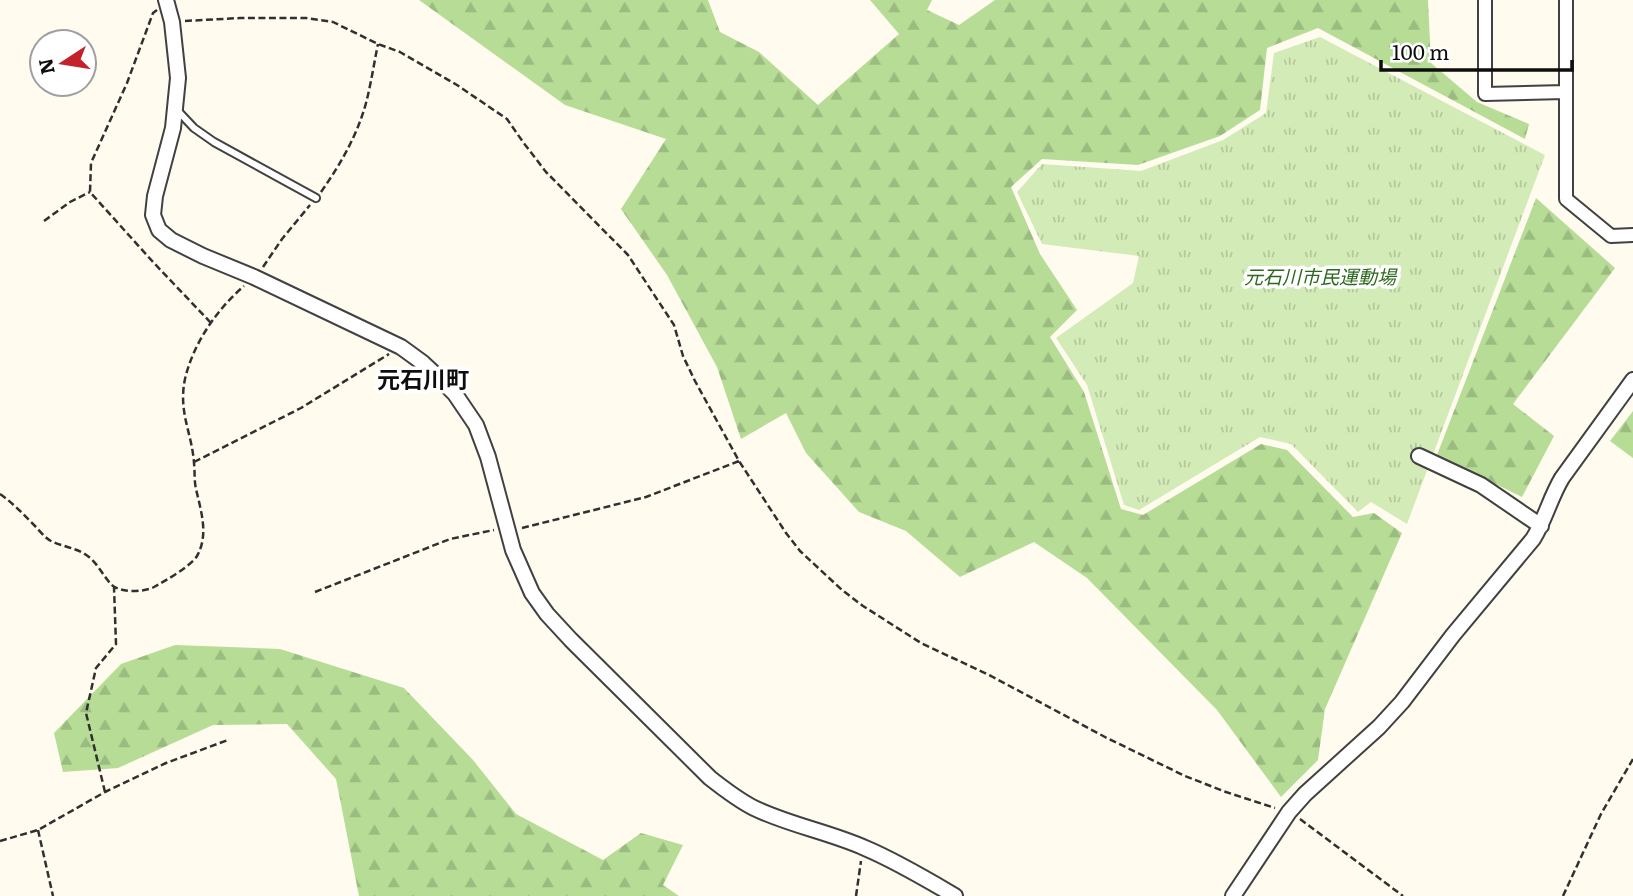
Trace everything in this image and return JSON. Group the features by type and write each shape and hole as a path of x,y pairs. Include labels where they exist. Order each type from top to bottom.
{"street":[{"path":"1485,0 1485,94 1565,92"},
{"path":"1566,0 1566,199 1612,236 1633,235"},
{"path":"166,3 172,22 178,78 176,108 155,196 153,215 159,230 182,246 401,347 423,363 455,394 476,425 488,457 507,529 532,593 547,614 709,778 754,808 864,847 955,896"},
{"path":"1233,896 1289,812 1402,702 1453,635 1533,539 1562,478 1633,380"},
{"path":"1419,456 1480,485 1541,526"}],"lane":[{"path":"176,108 194,128 214,142 316,198"}],"path":[{"path":"166,3 153,12 127,83 91,163 90,192 211,323"},
{"path":"172,22 240,18 306,18 333,22 400,52 457,85 507,119 546,172 628,255 674,325 683,356 738,461 800,551 842,590 909,635 1105,737 1185,776 1289,812 1403,896"},
{"path":"0,494 49,540 92,559 114,587 138,591 152,588 197,558 204,525 184,415 185,379 195,351 211,323 237,291 254,277 345,156 365,105 378,44"},
{"path":"44,221 70,202 90,192"},
{"path":"194,463 301,408 401,347"},
{"path":"315,592 450,539 490,531 528,528 646,497 738,461"},
{"path":"105,792 86,713 96,668 116,644 114,587"},
{"path":"0,841 38,830 105,792 166,763 228,740"},
{"path":"1563,896 1601,814 1633,759"},
{"path":"38,830 53,896"},
{"path":"856,896 864,847"}],"green space":[{"path":"419,0 708,0 720,32 759,52 818,105 899,34 870,0 932,0 927,10 959,25 995,0 1428,0 1431,63 1477,102 1529,124 1525,139 1318,28 1267,48 1260,110 1220,136 1138,165 1042,159 1011,187 1040,254 1077,310 1050,337 1084,392 1121,509 1143,515 1261,444 1287,450 1353,517 1374,513 1402,533 1325,709 1318,760 1281,797 1217,710 1087,578 1034,542 960,577 906,531 859,512 806,453 786,413 741,439 717,367 667,275 621,209 666,139 565,105"},
{"name":"元石川市民運動場","path":"1320,37 1545,155 1407,524 1371,502 1358,512 1291,444 1260,437 1139,510 1124,505 1087,385 1056,338 1133,283 1139,256 1042,244 1017,192 1042,164 1141,171 1223,140 1266,113 1274,53"},
{"path":"1536,198 1615,268 1513,404 1554,436 1522,497 1437,455"},
{"path":"1633,411 1633,458 1610,441"},
{"path":"175,645 280,649 404,688 473,760 516,814 603,860 641,833 683,845 663,885 679,896 359,896 336,779 287,724 213,725 118,768 63,772 54,733 121,664"}],"district":[{"name":"元石川町","path":"423,380"}]}
